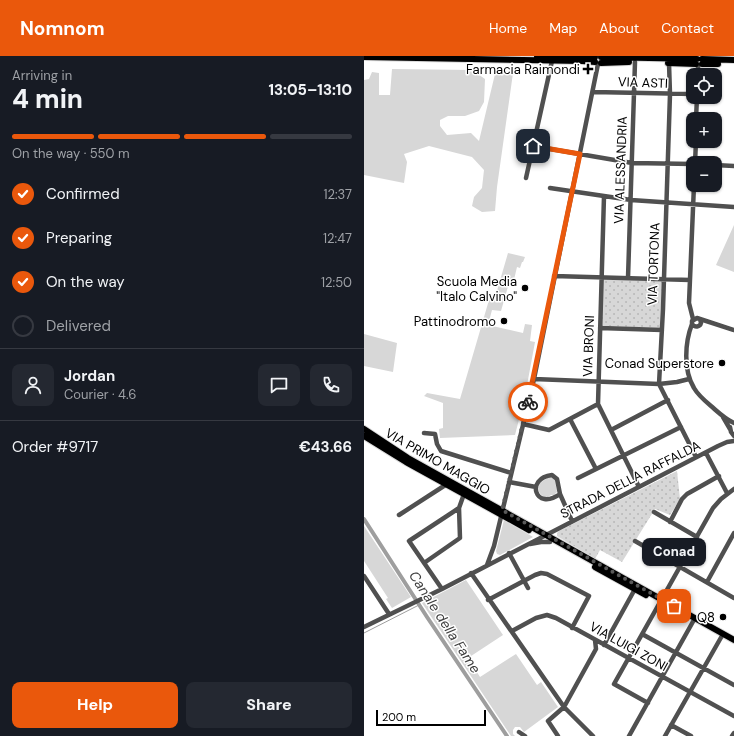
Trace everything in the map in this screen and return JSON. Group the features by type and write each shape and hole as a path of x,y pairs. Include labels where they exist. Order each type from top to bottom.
{"main road":[{"path":"537,56 699,61 734,64"},
{"path":"364,57 552,61 598,59 670,63 734,60"},
{"name":"VIA PRIMO MAGGIO","path":"364,429 408,458 502,513"},
{"name":"VIA PRIMO MAGGIO","path":"364,436 406,462 502,513"},
{"path":"502,513 635,589 660,601"},
{"path":"553,542 694,620 734,640"},
{"path":"722,635 734,644"}],"street":[{"path":"487,565 494,546 534,379 598,59"},
{"path":"526,178 552,61"},
{"name":"VIA ALESSANDRIA","path":"628,278 635,62"},
{"name":"VIA TORTONA","path":"659,384 670,63"},
{"name":"VIA ASTI","path":"592,92 686,94"},
{"path":"533,146 632,163 686,164"},
{"path":"722,165 734,166"},
{"path":"550,188 630,200 734,207"},
{"path":"694,192 689,303 697,322"},
{"name":"VIA BRONI","path":"604,196 598,404 639,487"},
{"path":"554,276 690,280"},
{"path":"697,322 709,322 734,330"},
{"path":"697,322 689,332 688,337 687,366 690,379 700,396 734,423 731,426 732,433 727,442"},
{"path":"600,328 662,330"},
{"path":"534,379 659,384 690,379"},
{"path":"659,384 696,457"},
{"path":"611,430 668,400"},
{"path":"523,424 549,430 598,404"},
{"path":"721,414 732,433"},
{"path":"570,419 596,469"},
{"path":"578,478 681,427"},
{"path":"424,433 435,434 437,444 441,451 511,473"},
{"name":"STRADA DELLA RAFFALDA","path":"364,627 442,589 499,558 696,457 727,442 734,441"},
{"path":"706,452 728,493"},
{"path":"560,494 550,500 543,500 538,495 536,487 537,483 541,478 552,475 557,479 560,494 572,521"},
{"path":"670,522 682,499 687,494 719,476"},
{"path":"509,482 536,487"},
{"name":"VIA PRIMO MAGGIO","path":"399,515 447,484"},
{"path":"648,703 614,684 713,508 734,489"},
{"path":"424,563 460,538 459,508 464,494"},
{"path":"442,589 409,541 459,508"},
{"path":"654,512 697,537"},
{"path":"523,546 541,542 553,542 556,529"},
{"path":"707,582 734,533"},
{"path":"635,541 734,598"},
{"path":"494,546 494,552 499,558"},
{"path":"509,554 528,588"},
{"path":"471,573 488,600 512,631 564,707 593,736"},
{"path":"488,600 538,574 548,574 590,596 572,628"},
{"path":"364,576 389,614"},
{"path":"604,645 635,589"},
{"name":"VIA LUIGI ZONI","path":"512,631 536,618 547,615 556,618 734,716"},
{"path":"629,736 694,620"},
{"path":"642,634 734,685"},
{"path":"665,736 722,635"},
{"path":"558,736 548,722 564,707 596,649 595,640"},
{"path":"672,726 691,736"},
{"path":"519,732 525,736"}],"shaded area":[{"path":"392,69 472,70 485,79 484,102 479,111 465,116 448,116 440,120 440,126 447,135 471,133 479,141 495,74 513,73 495,211 482,212 472,206 474,197 482,188 484,170 472,157 429,146 404,154 407,162 404,183 364,175 364,80 369,79 372,72 379,73 379,95 390,95"},
{"path":"734,225 734,272 716,265"},
{"path":"508,253 525,257 520,268 517,267 513,284 509,283 501,311 492,310 488,325 523,333 525,324 532,325 530,341 535,342 525,396 515,435 440,438 439,429 443,428 443,403 424,396 427,393 460,399 489,300 494,301"},
{"path":"603,279 662,281 660,328 601,326"},
{"path":"364,334 397,343 393,372 364,366"},
{"path":"677,471 680,499 670,515 655,509 622,562 600,550 595,559 557,536 559,531"},
{"path":"549,477 552,477 555,480 557,492 546,498 540,494 539,488 540,483"},
{"path":"504,520 533,537 500,555 497,554 496,551"},
{"path":"364,526 411,597 392,608 386,599 388,598 364,561"},
{"path":"466,580 503,635 468,658 480,677 516,654 537,685 541,682 558,707 524,732 520,727 515,727 513,734 515,736 511,736 422,603"}],"waterway":[{"name":"Canale della Fame","path":"364,519 427,617 507,736"},
{"path":"364,633 419,605"}],"way so far":[{"path":"528,402 502,510 674,606"}],"place":[{"name":"Farmacia Raimondi","path":"588,69"},
{"name":"Scuola Media \"Italo Calvino\"","path":"525,288"},
{"name":"Pattinodromo","path":"504,321"},
{"name":"Conad Superstore","path":"722,363"},
{"name":"Conad","path":"674,606"},
{"name":"Q8","path":"723,617"}],"route":[{"path":"528,402 580,154 533,146"}]}
